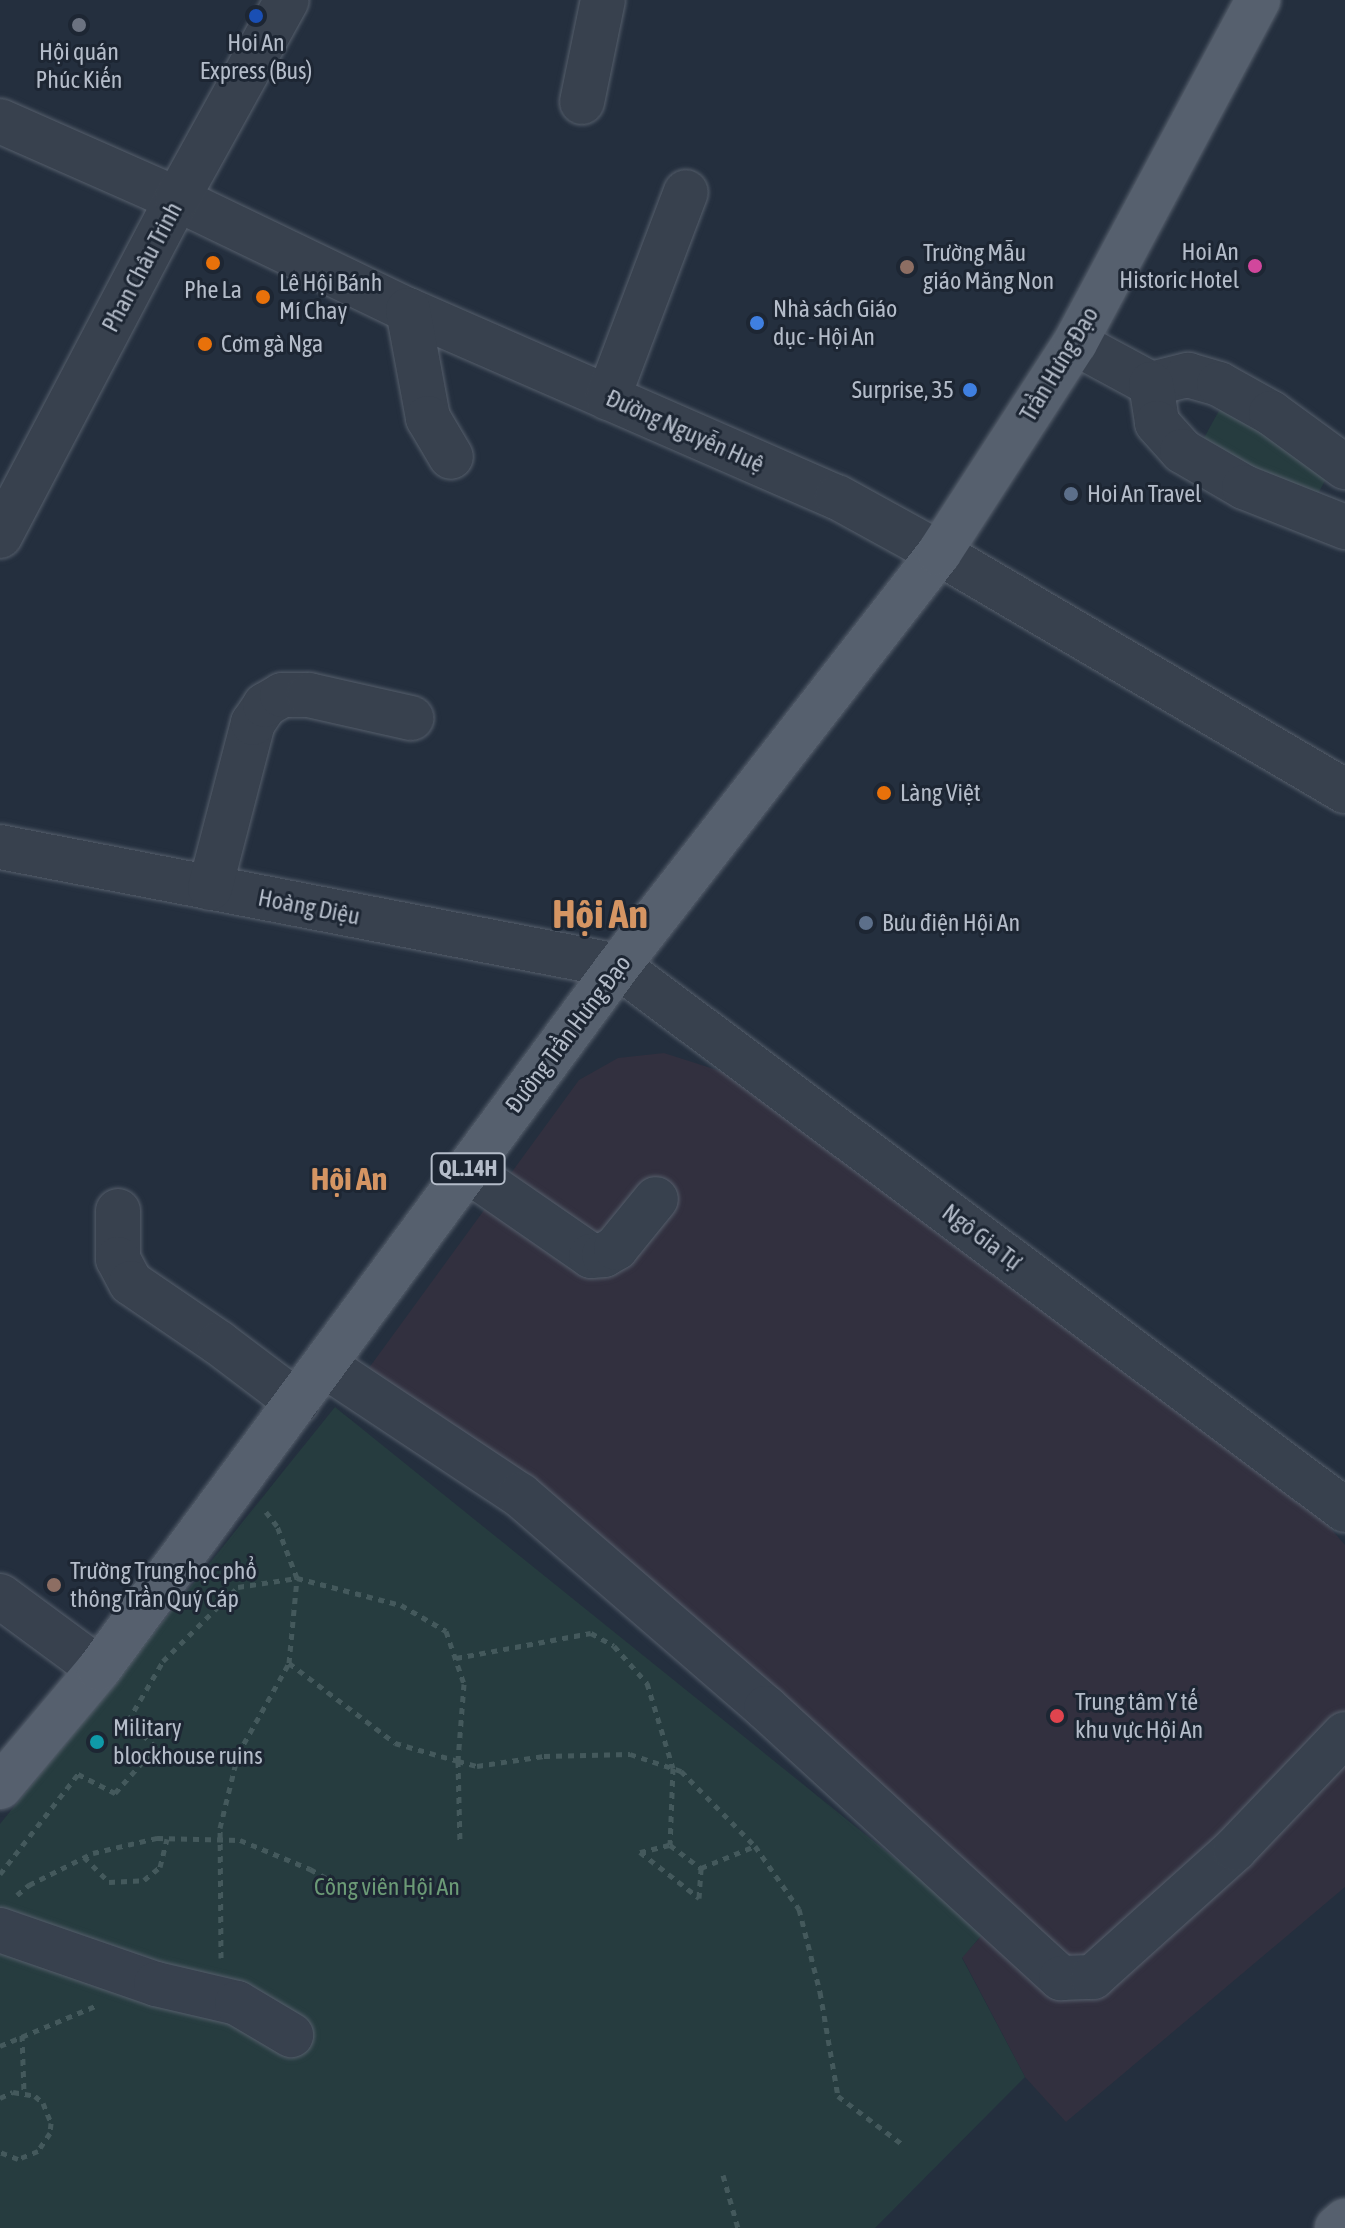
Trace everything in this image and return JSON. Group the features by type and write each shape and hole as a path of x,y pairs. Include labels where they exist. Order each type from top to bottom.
{"main road":[{"name":"Trần Hưng Đạo","path":"939,553 1075,343 1258,0"},
{"name":"Đường Trần Hưng Đạo","path":"0,1787 99,1669 618,966 939,553"},
{"path":"1337,2228 1345,2221"}],"street":[{"name":"Phan Châu Trinh","path":"0,536 177,199 287,0"},
{"path":"582,102 603,0"},
{"name":"Đường Nguyễn Huệ","path":"0,121 177,199 408,310 837,497 939,553 1345,791"},
{"path":"608,398 686,192"},
{"path":"408,310 428,418 451,457"},
{"path":"1075,343 1151,384 1188,375 1219,384 1271,413 1345,467"},
{"path":"1151,384 1157,423 1182,451 1244,487 1345,527"},
{"path":"210,888 253,723 265,705 282,695 309,695 411,718"},
{"name":"Hoàng Diệu","path":"0,847 618,966"},
{"name":"Ngô Gia Tự","path":"618,966 1342,1497"},
{"path":"467,1170 591,1256 604,1255 616,1248 656,1199"},
{"path":"118,1211 118,1259 131,1283 219,1343 297,1402"},
{"path":"324,1365 520,1495 766,1708 1061,1978 1093,1977 1235,1849 1345,1734"},
{"path":"0,1596 99,1669"},
{"path":"5,1916 156,1984 237,2003 291,2035"}],"path":[{"path":"221,1999 220,1840 238,1754 289,1663 297,1578 277,1526 260,1505"},
{"path":"0,1874 78,1774 115,1793 156,1747 128,1721 163,1661 238,1587 297,1578 401,1605 446,1631 464,1684 458,1761 460,1842"},
{"path":"456,1658 591,1633 614,1646 647,1683 673,1768 670,1845"},
{"path":"289,1663 395,1743 458,1761 477,1766 544,1756 630,1754 681,1771 755,1846 799,1909 820,1992 838,2096 902,2144"},
{"path":"84,1857 109,1882 144,1880 160,1867 167,1839"},
{"path":"5,1916 29,1885 84,1857 167,1839 240,1840 310,1869 351,1892"},
{"path":"670,1845 701,1868 699,1898 640,1852 670,1845"},
{"path":"701,1868 755,1846"},
{"path":"0,2046 99,2005"},
{"path":"22,2035 24,2092"},
{"path":"0,2098 24,2092 43,2103 51,2123 46,2143 28,2156 18,2159 0,2152"},
{"path":"723,2175 738,2228"}],"shaded area":[{"name":"Trung tâm Y tế khu vực Hội An","path":"664,1053 742,1078 1303,1497 1345,1545 1345,1887 1066,2122 1025,2077 962,1957 985,1932 366,1372 579,1080 618,1058"}],"green space":[{"path":"1221,407 1332,468 1310,508 1199,447"},
{"name":"Công viên Hội An","path":"335,1407 985,1931 962,1958 1025,2077 875,2228 0,2228 0,1824"}],"place":[{"name":"Hoi An Express (Bus)","path":"256,16"},
{"name":"Hội quán Phúc Kiến","path":"79,25"},
{"name":"Phe La","path":"213,263"},
{"name":"Hoi An Historic Hotel","path":"1255,266"},
{"name":"Trường Mẫu giáo Măng Non","path":"907,267"},
{"name":"Lê Hội Bánh Mí Chay","path":"263,297"},
{"name":"Nhà sách Giáo dục - Hội An","path":"757,323"},
{"name":"Cơm gà Nga","path":"205,344"},
{"name":"Surprise, 35","path":"970,390"},
{"name":"Hoi An Travel","path":"1071,494"},
{"name":"Làng Việt","path":"884,793"},
{"name":"Bưu điện Hội An","path":"866,923"},
{"name":"Trường Trung học phổ thông Trần Quý Cáp","path":"54,1585"},
{"name":"Trung tâm Y tế khu vực Hội An","path":"1057,1716"},
{"name":"Military blockhouse ruins","path":"97,1742"}],"district":[{"name":"Hội An","path":"600,914"},
{"name":"Hội An","path":"349,1179"}]}
